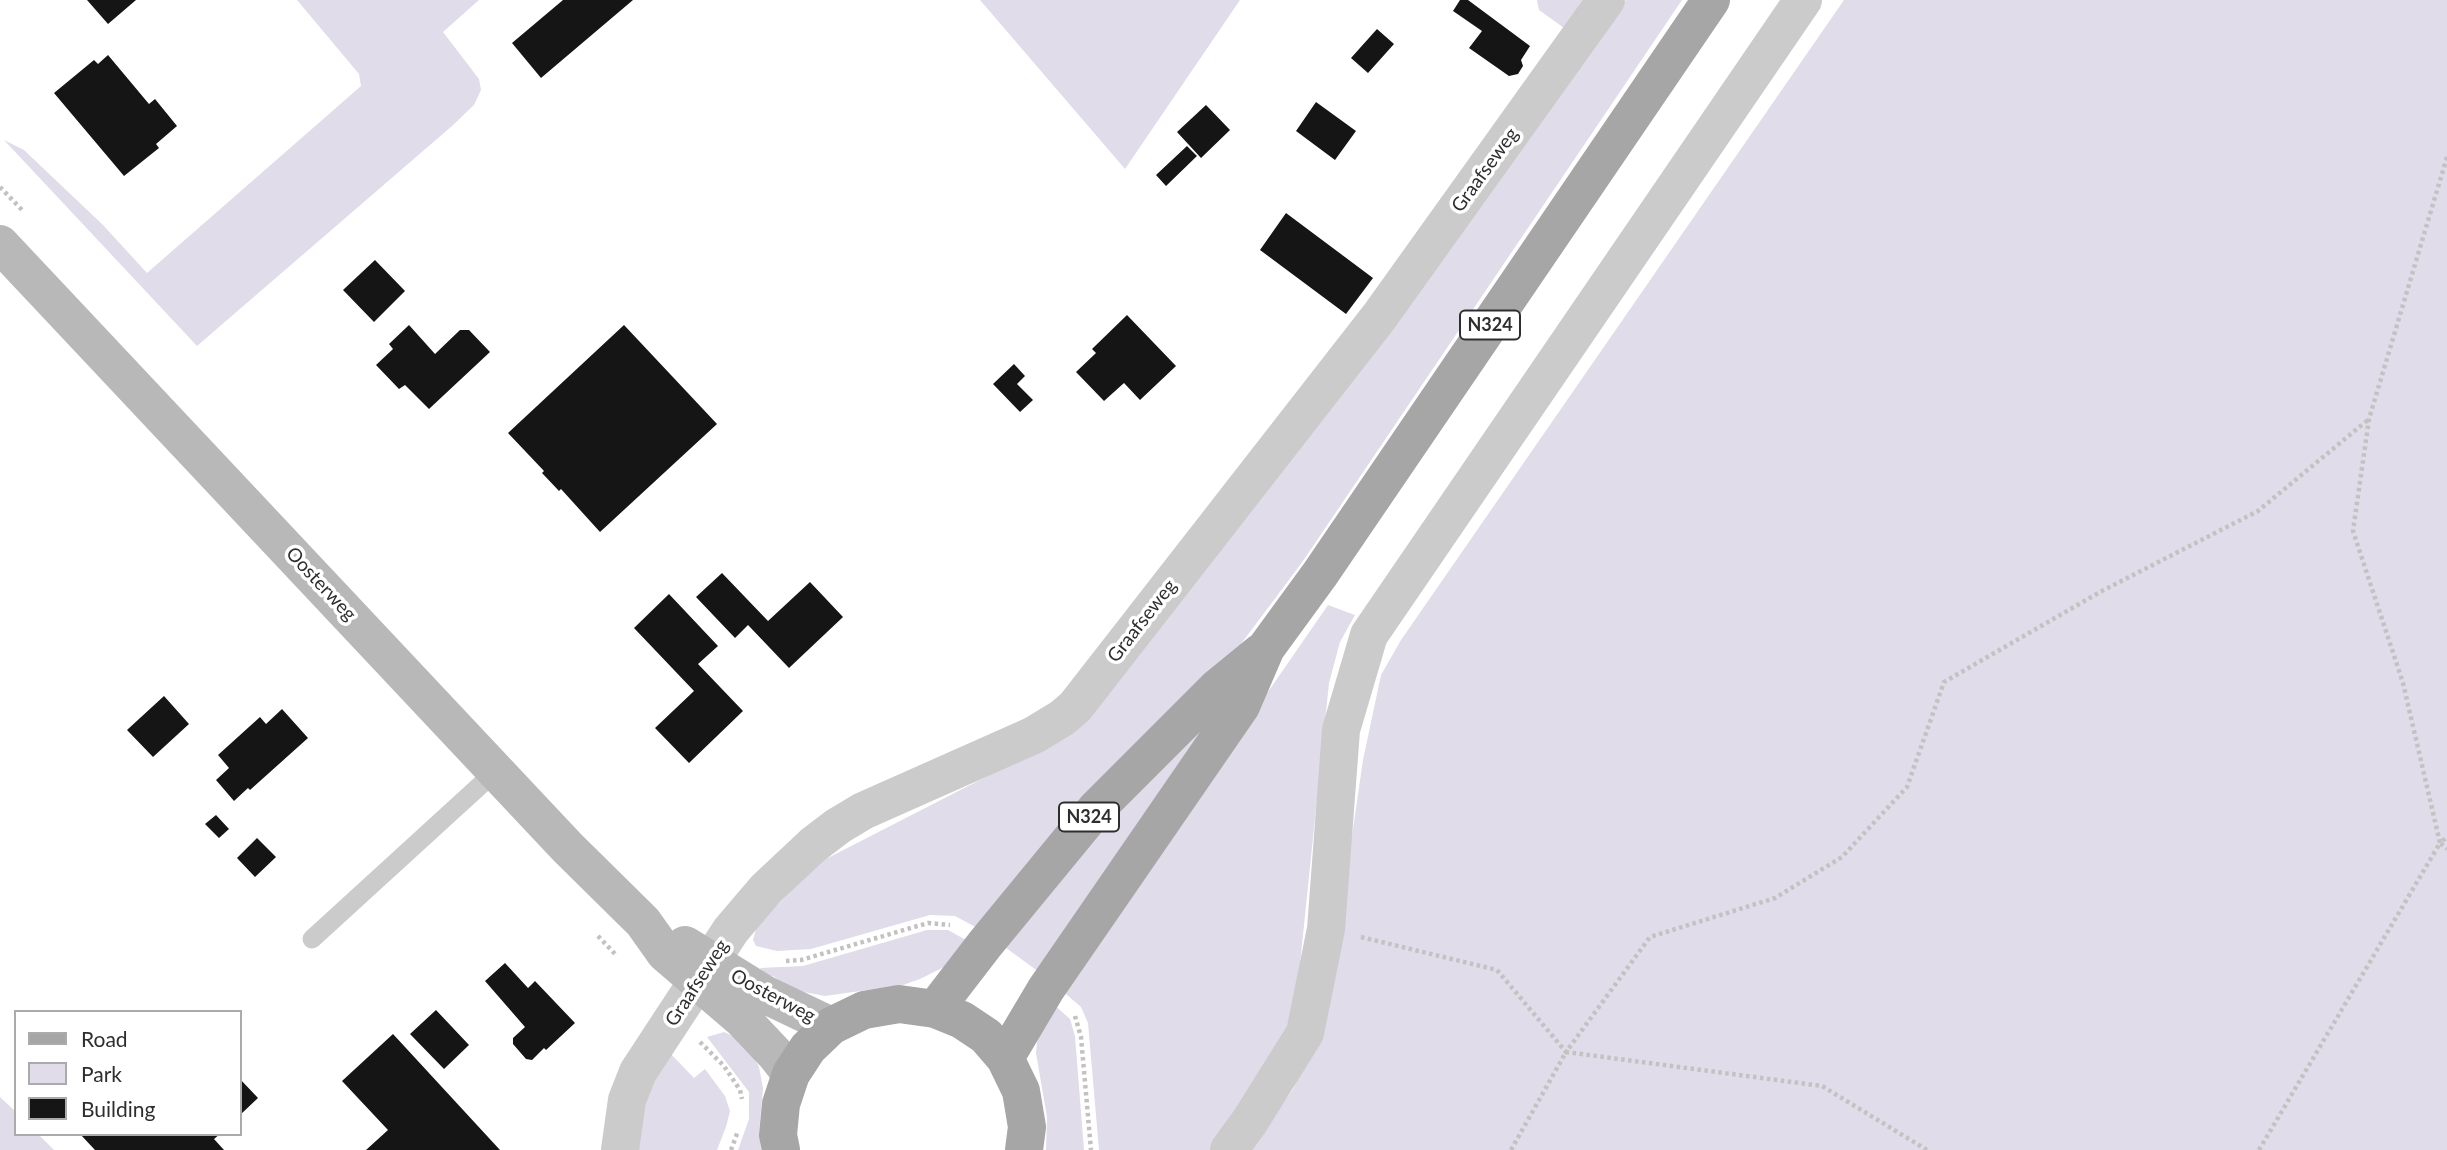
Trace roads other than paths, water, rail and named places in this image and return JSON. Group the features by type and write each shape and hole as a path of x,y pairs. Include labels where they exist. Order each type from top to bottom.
{"main road":[{"name":"N324","path":"1005,1058 1046,989 1241,706 1266,648 1320,575 1711,0"},
{"name":"N324","path":"935,1009 1096,808 1217,688 1266,648"},
{"path":"781,1150 778,1135 780,1104 791,1074 808,1048 831,1026 864,1010 899,1004 935,1009 962,1020 986,1036 1005,1058 1021,1091 1027,1127 1024,1150"}],"street":[{"name":"Graafseweg","path":"620,1150 627,1100 638,1072 731,930 766,889 838,826 863,811 1034,735 1075,707 1365,336 1606,0"},
{"path":"1229,1150 1305,1033 1326,929 1341,730 1368,635 1803,0"},
{"name":"Oosterweg","path":"0,244 567,847 643,922 665,953 705,972 764,993 831,1026"},
{"name":"Oosterweg","path":"705,972 791,1074"}],"lane":[{"path":"312,939 497,770"}]}
